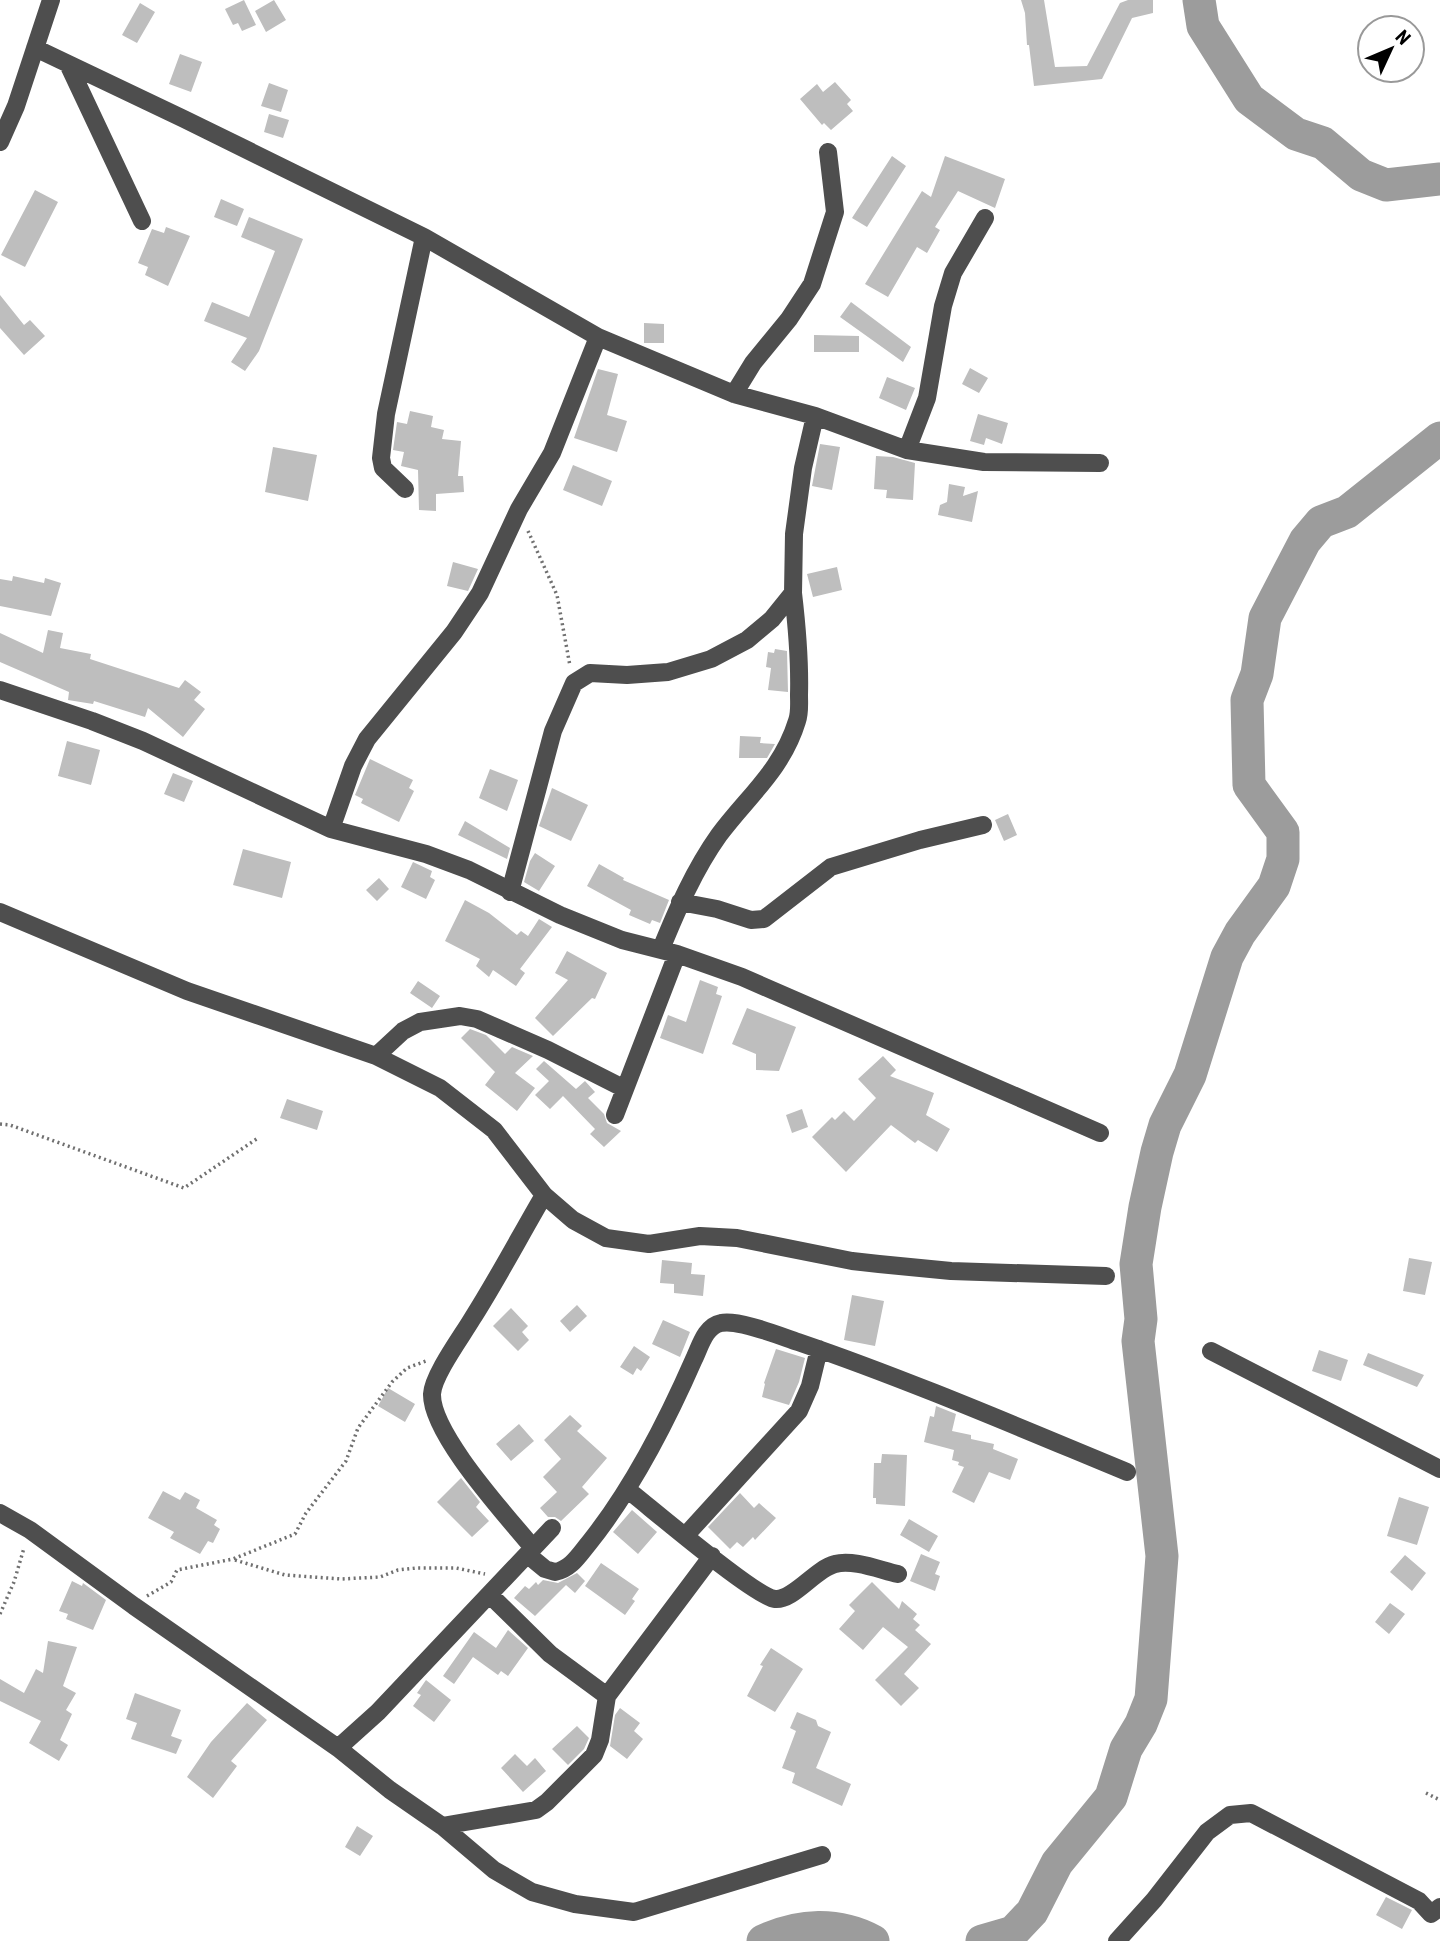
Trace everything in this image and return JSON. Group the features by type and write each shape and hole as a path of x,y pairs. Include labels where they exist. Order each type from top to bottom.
{"street":[{"path":"0,142 16,106 51,0"},
{"path":"35,48 424,237 598,337 734,394 815,416 907,450 984,462 1100,463"},
{"path":"68,64 142,221"},
{"path":"734,394 753,363 789,319 812,284 835,212 828,152"},
{"path":"907,450 927,398 943,306 953,273 985,218"},
{"path":"405,489 383,468 381,458 386,414 424,237"},
{"path":"331,829 353,766 367,739 454,632 480,593 519,509 552,453 598,337"},
{"path":"615,1115 669,952 680,902 719,836 776,767 798,718 800,653 793,593 794,534 803,468 815,416"},
{"path":"510,891 553,731 574,683 590,673 627,675 668,671 711,660 747,640 772,619 793,593"},
{"path":"0,690 143,741 331,829 426,854 469,870 560,915 622,940 669,952 742,977 1100,1133"},
{"path":"680,902 717,909 751,920 764,919 831,867 920,840 983,825"},
{"path":"0,912 187,991 376,1056 440,1087 494,1130 544,1195 573,1220 606,1238 649,1244 700,1236 737,1238 852,1261 951,1271 1106,1276"},
{"path":"376,1056 402,1031 420,1022 460,1016 477,1019 548,1050 625,1089"},
{"path":"544,1195 452,1352 432,1393 441,1421 464,1463 530,1551 550,1571 567,1569 604,1525 628,1490 705,1336 713,1327 724,1322 819,1349 1001,1419 1127,1472"},
{"path":"686,1535 799,1411 810,1386 819,1349"},
{"path":"1211,1351 1440,1469"},
{"path":"628,1490 762,1594 776,1599 787,1597 822,1569 837,1563 898,1574"},
{"path":"0,1513 30,1530 338,1748 390,1790 442,1825 494,1870 532,1892 575,1904 634,1912 822,1855"},
{"path":"338,1748 379,1712 552,1528"},
{"path":"442,1825 525,1813 536,1810 547,1802 594,1755 600,1740 607,1696 712,1556"},
{"path":"490,1595 551,1654 607,1696"},
{"path":"1117,1941 1154,1900 1207,1832 1230,1815 1251,1813 1419,1901 1431,1914 1440,1908"}],"path":[{"path":"519,509 557,595 574,683"},
{"path":"0,1124 10,1125 184,1188 258,1138"},
{"path":"134,1606 170,1583 177,1570 233,1559 295,1534 306,1513 346,1461 358,1428 392,1382 407,1368 452,1352"},
{"path":"0,1614 14,1582 30,1530"},
{"path":"233,1559 285,1575 341,1579 380,1577 398,1570 416,1568 456,1568 507,1578"},
{"path":"1426,1793 1440,1800"}],"building":[{"path":"244,0 256,25 242,31 238,23 233,25 225,9"},
{"path":"274,0 286,20 266,32 255,11"},
{"path":"1021,0 1044,0 1055,67 1087,66 1120,3 1128,0 1153,0 1153,13 1132,18 1102,79 1034,86"},
{"path":"140,3 155,12 137,43 122,35"},
{"path":"180,54 202,62 191,92 169,84"},
{"path":"835,82 851,100 847,104 853,111 831,130 824,123 822,125 800,99 817,84 823,92"},
{"path":"269,83 288,90 281,112 261,106"},
{"path":"269,114 289,120 283,138 264,132"},
{"path":"892,156 906,166 867,227 852,218"},
{"path":"945,156 1005,179 995,208 958,191 935,227 940,230 927,253 917,247 888,297 865,284 922,191 931,197"},
{"path":"35,190 58,202 25,267 1,255"},
{"path":"221,199 244,209 237,226 214,217"},
{"path":"249,217 303,239 259,351 245,371 231,362 247,338 204,321 212,302 249,317 275,251 241,237"},
{"path":"166,227 190,236 168,286 145,275 148,267 138,263 152,229 164,233"},
{"path":"0,295 24,325 30,320 45,336 24,355 0,328"},
{"path":"851,302 911,347 903,362 840,317"},
{"path":"644,323 664,324 664,343 644,343"},
{"path":"814,335 859,336 859,352 814,352"},
{"path":"970,368 988,378 979,393 962,384"},
{"path":"598,369 618,374 607,415 627,421 617,452 574,438"},
{"path":"887,377 915,388 906,410 879,398"},
{"path":"410,411 433,416 431,427 444,430 442,439 461,441 458,476 463,476 464,492 436,494 436,511 419,510 418,470 401,466 404,452 393,450 397,422 407,424"},
{"path":"978,414 1008,423 1002,444 986,438 984,445 970,441"},
{"path":"820,444 840,447 832,490 812,486"},
{"path":"273,447 317,455 308,501 265,492"},
{"path":"876,456 915,463 913,500 886,498 887,490 874,489"},
{"path":"573,465 612,481 602,506 563,490"},
{"path":"949,484 965,487 963,496 978,491 972,522 938,515 940,505 947,502"},
{"path":"453,562 478,569 468,591 447,586"},
{"path":"837,567 842,590 813,597 807,574"},
{"path":"13,576 44,583 45,578 61,583 51,616 0,606 0,579 12,581"},
{"path":"48,630 63,633 60,648 91,654 90,659 179,688 185,680 201,692 194,700 205,709 183,737 148,708 145,717 94,701 93,704 68,700 69,692 0,662 0,633 43,653"},
{"path":"775,649 787,651 788,692 768,690 771,668 766,667 768,652 774,653"},
{"path":"740,736 761,737 760,743 775,744 767,758 739,758"},
{"path":"67,741 100,750 91,785 58,776"},
{"path":"370,759 413,780 409,788 414,791 399,822 361,803 363,799 355,795"},
{"path":"490,769 518,780 507,811 479,798"},
{"path":"173,773 193,781 184,802 164,794"},
{"path":"552,788 588,805 571,841 539,826"},
{"path":"1008,814 1017,835 1004,841 995,820"},
{"path":"465,821 510,848 507,859 458,835"},
{"path":"243,849 291,862 282,898 233,885"},
{"path":"535,853 555,866 539,891 524,882"},
{"path":"413,862 432,871 430,877 435,880 426,899 401,887"},
{"path":"599,864 624,878 623,880 669,900 660,923 652,920 650,924 629,915 631,910 587,886"},
{"path":"379,878 389,889 377,901 366,890"},
{"path":"465,900 489,913 517,935 521,931 528,936 539,919 552,927 520,969 525,973 516,986 493,970 489,977 476,966 480,959 445,941"},
{"path":"567,951 607,973 595,999 592,998 553,1036 535,1018 568,980 555,973"},
{"path":"700,980 718,987 716,994 722,996 703,1054 660,1038 668,1015 686,1022"},
{"path":"418,981 440,996 432,1008 410,993"},
{"path":"747,1008 796,1027 779,1071 756,1070 756,1054 732,1044"},
{"path":"470,1029 486,1035 505,1054 512,1047 533,1056 515,1073 535,1088 517,1111 485,1085 495,1072 461,1038"},
{"path":"883,1056 896,1070 890,1076 934,1093 926,1115 950,1129 937,1152 918,1140 915,1143 891,1125 846,1172 812,1137 832,1117 835,1120 844,1111 854,1121 876,1098 858,1079"},
{"path":"544,1061 576,1089 585,1081 595,1092 588,1098 604,1114 607,1123 621,1131 604,1147 590,1134 595,1129 563,1096 550,1109 535,1095 549,1081 536,1069"},
{"path":"287,1099 323,1111 317,1130 280,1118"},
{"path":"802,1109 808,1127 792,1133 786,1115"},
{"path":"1409,1258 1432,1262 1425,1295 1403,1291"},
{"path":"662,1260 692,1263 691,1274 705,1275 703,1296 674,1293 674,1284 660,1283"},
{"path":"852,1295 884,1301 875,1346 844,1340"},
{"path":"577,1305 587,1316 570,1332 560,1321"},
{"path":"511,1308 528,1326 522,1332 529,1340 518,1351 493,1326"},
{"path":"663,1320 690,1332 680,1357 652,1344"},
{"path":"634,1346 650,1357 641,1371 637,1368 633,1375 620,1367"},
{"path":"776,1349 805,1358 789,1405 762,1397"},
{"path":"1319,1350 1348,1360 1341,1381 1312,1371"},
{"path":"1368,1353 1424,1375 1417,1387 1363,1365"},
{"path":"388,1388 415,1404 405,1422 378,1406"},
{"path":"936,1406 956,1414 952,1431 994,1444 993,1449 1018,1459 1010,1480 989,1472 974,1503 952,1492 964,1467 952,1460 954,1450 924,1442 930,1416 934,1417"},
{"path":"570,1415 582,1426 577,1431 607,1458 582,1487 589,1494 561,1521 548,1517 540,1508 557,1492 543,1477 561,1459 544,1440"},
{"path":"519,1424 534,1441 511,1461 496,1444"},
{"path":"882,1454 907,1455 905,1506 876,1504 876,1498 873,1498 874,1463 881,1463"},
{"path":"461,1478 480,1502 476,1507 489,1521 472,1537 437,1502"},
{"path":"163,1491 180,1500 185,1492 200,1500 196,1508 217,1520 214,1525 220,1529 213,1543 208,1541 200,1554 170,1538 174,1532 148,1518"},
{"path":"740,1493 754,1508 759,1503 776,1518 755,1540 753,1537 743,1547 737,1542 730,1549 708,1527"},
{"path":"1399,1497 1429,1507 1417,1545 1387,1536"},
{"path":"632,1510 657,1532 638,1554 613,1532"},
{"path":"909,1519 938,1536 929,1552 900,1535"},
{"path":"921,1554 940,1562 935,1574 940,1576 935,1591 910,1581"},
{"path":"1405,1555 1426,1573 1412,1591 1390,1572"},
{"path":"601,1563 639,1589 632,1599 635,1601 625,1615 585,1586"},
{"path":"577,1573 585,1581 575,1593 566,1585 535,1616 514,1598 525,1586 529,1589 536,1582 538,1585 543,1580 558,1583"},
{"path":"72,1581 82,1586 83,1583 106,1600 93,1630 66,1619 68,1614 59,1611"},
{"path":"872,1582 899,1609 902,1601 917,1614 913,1619 920,1625 915,1630 931,1644 904,1674 919,1688 901,1706 875,1680 908,1647 883,1627 863,1650 839,1629 855,1611 849,1605"},
{"path":"1390,1603 1405,1614 1389,1634 1375,1622"},
{"path":"508,1630 528,1648 508,1676 501,1671 498,1675 473,1657 454,1684 443,1676 474,1632 496,1648"},
{"path":"48,1641 77,1647 63,1686 76,1693 66,1710 72,1714 60,1740 68,1745 59,1761 29,1743 41,1721 0,1701 0,1679 24,1693 36,1669 43,1673"},
{"path":"771,1648 803,1669 775,1712 747,1696 763,1666 760,1665"},
{"path":"426,1680 451,1700 434,1722 413,1706 421,1695 417,1693"},
{"path":"135,1693 181,1710 171,1736 182,1740 176,1754 131,1739 137,1723 126,1719"},
{"path":"247,1703 267,1720 231,1761 237,1766 213,1798 187,1777 211,1742"},
{"path":"620,1708 640,1723 634,1731 643,1739 627,1759 610,1746 615,1715"},
{"path":"797,1712 816,1720 818,1726 831,1732 816,1768 851,1784 842,1806 792,1783 795,1773 782,1768 796,1731 790,1728"},
{"path":"577,1726 589,1738 584,1749 568,1765 552,1749"},
{"path":"515,1754 527,1766 535,1758 546,1771 523,1792 501,1768"},
{"path":"357,1826 373,1836 360,1856 345,1847"},
{"path":"1386,1897 1412,1910 1402,1929 1376,1915"}],"waterway":[{"path":"1199,0 1203,26 1249,99 1296,134 1323,143 1361,175 1386,185 1440,179"},
{"path":"982,1941 1013,1932 1032,1912 1057,1863 1111,1797 1126,1749 1141,1724 1151,1699 1162,1556 1138,1341 1141,1319 1136,1264 1145,1207 1165,1125 1190,1075 1227,957 1240,933 1274,886 1283,859 1283,832 1249,785 1247,700 1257,674 1265,618 1305,541 1321,522 1347,512 1440,438"},
{"path":"763,1941 790,1931 818,1927 846,1931 873,1941"}]}
